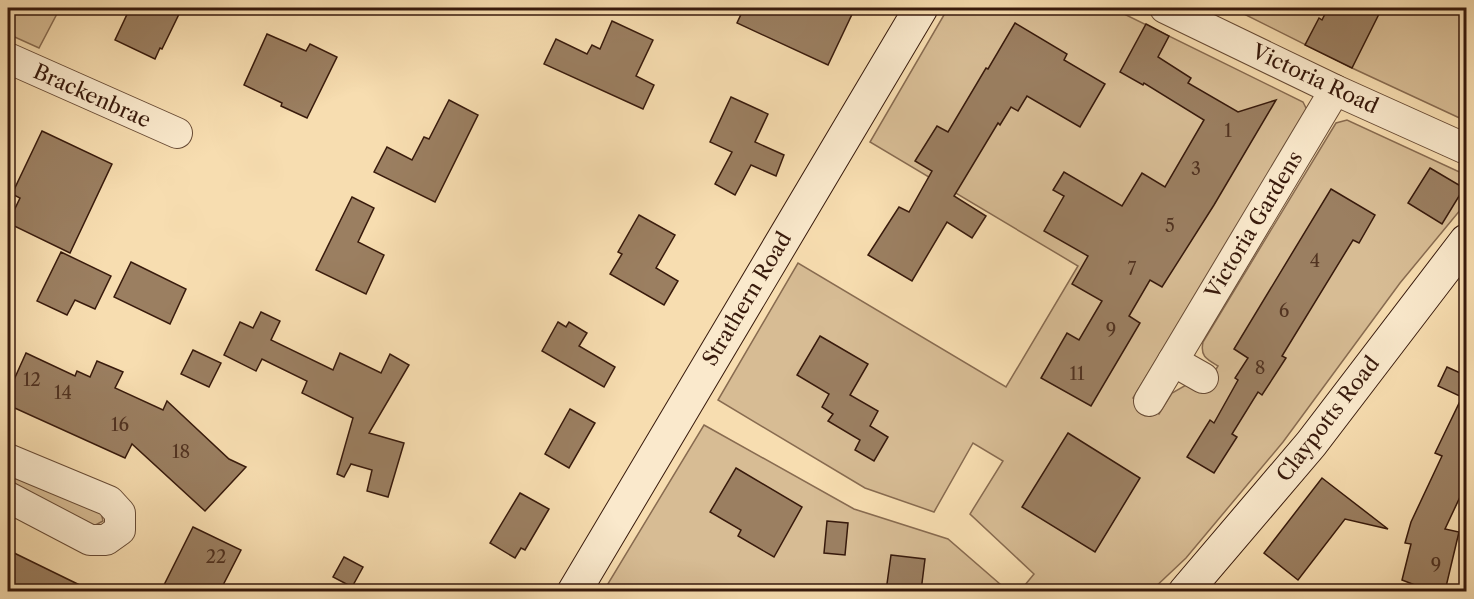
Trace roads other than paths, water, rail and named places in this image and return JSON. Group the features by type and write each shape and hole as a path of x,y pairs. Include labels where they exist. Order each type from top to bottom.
{"street":[{"name":"Strathern Road","path":"574,591 921,8"},
{"name":"Victoria Road","path":"1165,8 1335,90 1467,149"},
{"name":"Brackenbrae","path":"8,58 177,133"},
{"name":"Victoria Gardens","path":"1149,401 1335,90"},
{"name":"Claypotts Road","path":"1185,591 1311,444 1467,242"},
{"path":"1173,360 1203,378"},
{"path":"8,459 109,501 120,513 120,530 106,540 90,540 8,497"}]}
